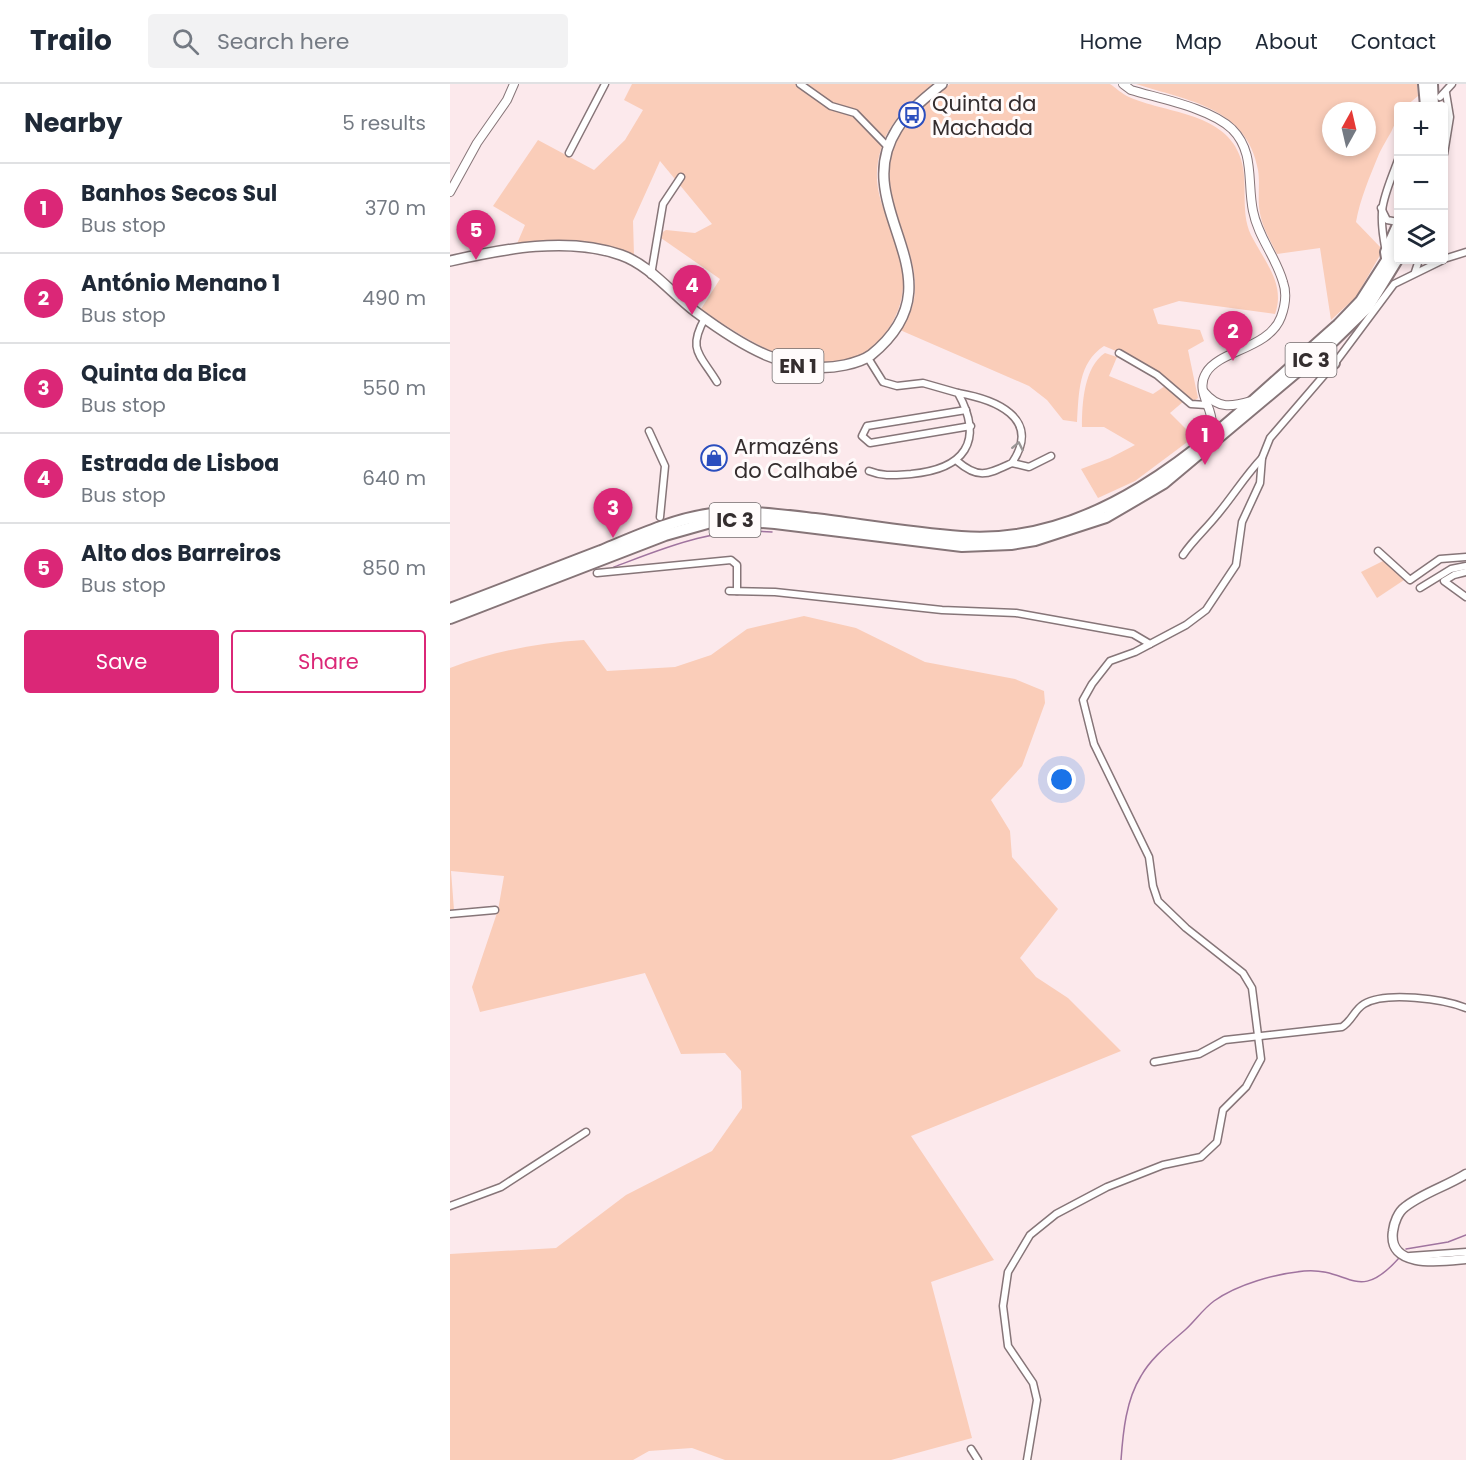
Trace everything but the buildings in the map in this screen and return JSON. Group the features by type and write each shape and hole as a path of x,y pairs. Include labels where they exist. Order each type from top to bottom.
{"highway":[{"path":"1424,84 1426,102"},
{"path":"1432,84 1433,102"},
{"path":"1387,258 1394,236"},
{"name":"IC 3","path":"450,609 662,527 711,514 736,512 776,514 963,537 1010,536 1051,527 1103,509 1139,490 1208,438 1338,325 1361,301 1394,248"},
{"name":"IC 3","path":"450,618 665,535 711,522 737,520 775,523 962,546 1011,544 1061,534 1106,517 1157,488 1331,343 1368,307 1394,264"},
{"path":"1331,343 1332,354 1336,361"},
{"path":"1315,357 1336,361"}],"main road":[{"path":"868,358 902,320 909,291 907,258 885,196 883,180 888,147 896,129 910,112 942,84"},
{"name":"EN 1","path":"450,261 516,249 583,246 624,256 705,318 743,343 795,366 831,368 868,358"},
{"path":"1466,1174 1404,1207 1395,1222 1392,1233 1398,1251 1420,1262 1466,1259"}],"street":[{"path":"450,192 477,143 507,100 514,84"},
{"path":"569,153 605,84"},
{"path":"800,84 831,106 855,113 888,147"},
{"path":"1123,84 1131,90 1214,116 1233,130 1246,150 1258,229 1283,281 1285,302 1279,322 1266,337 1214,364 1206,371 1203,380 1204,392 1212,425 1208,438"},
{"path":"1445,102 1443,95 1452,84"},
{"path":"1448,111 1450,117 1448,128"},
{"path":"1387,258 1380,221 1381,208 1394,171"},
{"path":"651,275 663,204 681,177"},
{"path":"1381,208 1388,220 1394,222"},
{"path":"1448,257 1466,252"},
{"path":"1415,272 1418,264"},
{"path":"1027,1460 1037,1400 1033,1383 1008,1346 1003,1306 1008,1272 1030,1235 1056,1214 1126,1179 1163,1165 1201,1157 1216,1142 1223,1110 1246,1087 1261,1059 1252,988 1243,973 1186,928 1158,901 1153,886 1149,856 1094,744 1083,700 1110,661 1186,625 1206,610 1236,565 1242,522 1260,483 1262,458 1270,438 1336,361 1394,284 1432,264"},
{"path":"705,318 696,335 695,345 717,382"},
{"path":"1119,354 1157,375 1191,404 1206,405"},
{"path":"868,358 883,382 897,386 923,383 1008,409 1015,417 1021,439 1012,463"},
{"path":"1204,392 1218,404 1228,407 1251,401"},
{"path":"869,471 882,476 933,472 957,461 965,451 971,426 958,393"},
{"path":"966,410 867,426 862,436 870,443 971,426"},
{"path":"649,431 665,466 660,516"},
{"path":"957,461 983,475 1012,463 1029,467 1051,456"},
{"path":"1183,555 1197,534 1219,513 1245,475 1262,458"},
{"path":"1378,551 1410,580 1440,559 1466,557"},
{"path":"597,573 731,560 737,565 737,591"},
{"path":"1420,588 1452,569 1466,566"},
{"path":"1466,572 1454,574 1444,581 1466,597"},
{"path":"729,591 775,592 942,610 1016,612 1133,634 1150,644"},
{"path":"450,914 495,910"},
{"path":"1154,1062 1198,1054 1224,1040 1258,1034 1330,1030 1342,1027 1350,1022 1364,1004 1375,1000 1441,1000 1466,1008"},
{"path":"450,1206 501,1187 586,1132"},
{"path":"1407,1256 1466,1251"},
{"path":"971,1449 978,1460"}],"shaded area":[{"path":"632,84 934,84 897,119 882,146 878,164 877,181 880,196 896,240 903,273 902,298 883,336 862,354 839,363 815,364 767,349 701,309 720,279 661,238 661,233 666,230 695,233 712,224 660,161 633,221 634,255 590,245 516,246 525,225 493,206 538,140 594,170 625,140 643,110 624,100"},
{"path":"950,84 1110,84 1129,97 1206,122 1231,140 1239,154 1244,174 1247,225 1276,283 1278,303 1275,314 1179,301 1153,309 1158,324 1200,330 1204,341 1188,350 1198,398 1192,402 1140,361 1104,346 1095,353 1085,370 1080,390 1077,422 1063,420 1047,400 1029,386 900,330 912,306 915,282 911,257 895,208 890,183 891,158 901,132 911,118"},
{"path":"1136,84 1417,84 1418,96 1411,102 1394,102 1394,125 1369,179 1356,222 1383,250 1356,297 1331,320 1320,248 1277,254 1262,220 1259,207 1258,170 1252,149 1242,132 1228,120 1195,102"},
{"path":"1105,353 1117,357 1109,376 1153,394 1165,386 1184,401 1170,413 1194,437 1135,481 1098,498 1081,469 1135,445 1104,427 1082,427 1088,376 1098,359"},
{"path":"1385,560 1404,580 1377,598 1361,572"},
{"path":"804,616 856,628 925,662 1015,679 1044,691 1045,703 1022,766 991,800 1010,831 1012,857 1058,909 1020,958 1036,977 1068,998 1121,1051 911,1136 994,1260 931,1282 972,1438 891,1460 725,1460 692,1448 649,1451 633,1460 450,1460 450,1254 556,1248 626,1195 712,1151 742,1108 741,1071 725,1053 681,1054 645,973 480,1012 472,987 498,910 504,876 451,871 454,910 450,910 450,668 516,649 584,640 607,671 675,667 711,655 747,629"}],"waterway":[{"path":"614,567 691,540 750,531 772,532"},
{"path":"1406,1249 1448,1242 1466,1235"},
{"path":"1121,1460 1124,1427 1129,1406 1136,1385 1145,1369 1214,1301 1245,1285 1293,1272 1320,1271 1363,1282 1385,1272 1399,1258"}],"place":[{"name":"Quinta da Machada","path":"912,115"},
{"name":"Alto dos Barreiros","path":"476,260"},
{"name":"Estrada de Lisboa","path":"692,315"},
{"name":"António Menano 1","path":"1233,361"},
{"name":"Armazéns do Calhabé","path":"714,458"},
{"name":"Banhos Secos Sul","path":"1205,465"},
{"name":"Quinta da Bica","path":"613,538"}]}
